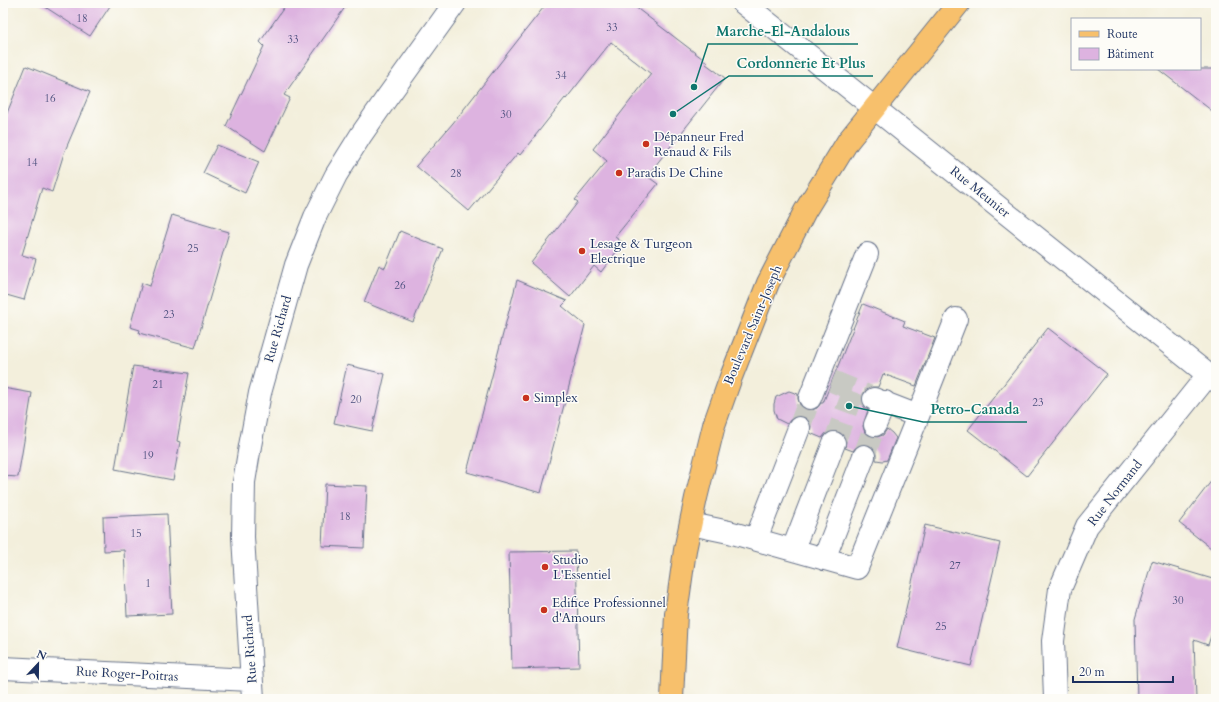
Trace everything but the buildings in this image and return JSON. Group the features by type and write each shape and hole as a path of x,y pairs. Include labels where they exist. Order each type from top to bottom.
{"main road":[{"name":"Boulevard Saint-Joseph","path":"672,699 676,614 685,550 691,524 714,425 768,283 805,211 848,141 960,3"}],"street":[{"name":"Rue Richard","path":"252,689 243,537 244,482 260,393 296,265 315,217 336,175 361,135 455,3"},
{"name":"Rue Meunier","path":"743,3 1212,378"},
{"path":"810,398 825,379 867,254"},
{"path":"691,524 756,539 857,568 956,319"},
{"name":"Rue Normand","path":"1054,699 1053,641 1060,589 1087,526 1212,378"},
{"path":"875,425 879,400 918,416"},
{"path":"756,539 799,428"},
{"path":"793,549 834,443"},
{"path":"824,559 864,456"},
{"name":"Rue Roger-Poitras","path":"3,668 252,689"}],"tunnel":[{"path":"832,381 868,396"},
{"path":"834,443 854,390"},
{"path":"799,428 810,398"},
{"path":"864,456 875,425"}],"place":[{"name":"Marche-El-Andalous","path":"694,87"},
{"name":"Cordonnerie Et Plus","path":"673,114"},
{"name":"Dépanneur Fred Renaud & Fils","path":"646,144"},
{"name":"Paradis De Chine","path":"619,173"},
{"name":"Lesage & Turgeon Electrique","path":"582,251"},
{"name":"Simplex","path":"526,398"},
{"name":"Petro-Canada","path":"849,406"},
{"name":"Studio L'Essentiel","path":"545,567"},
{"name":"Edifice Professionnel d'Amours","path":"544,610"}]}
